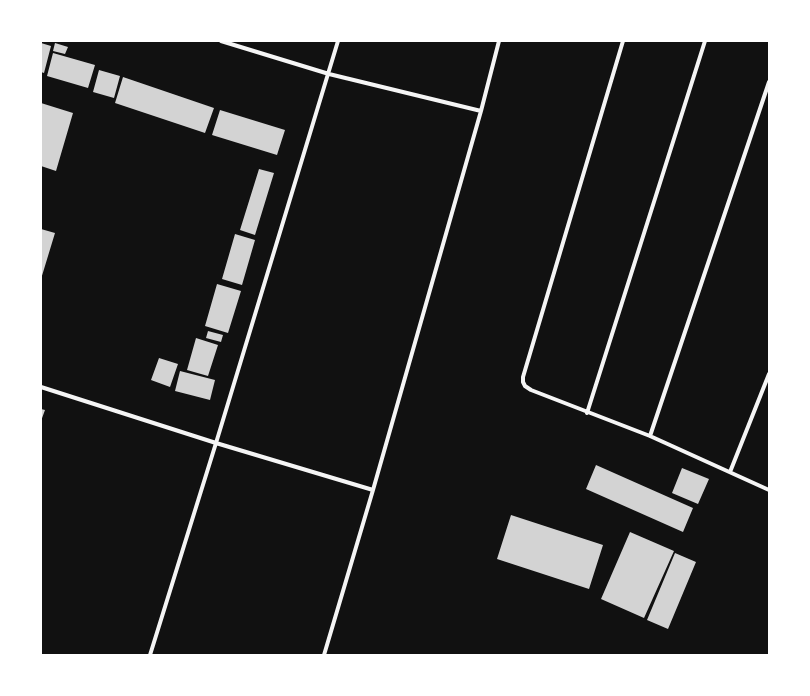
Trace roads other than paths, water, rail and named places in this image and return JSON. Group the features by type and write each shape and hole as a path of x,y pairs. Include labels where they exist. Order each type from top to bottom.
{"street":[{"path":"221,41 329,74 481,111"},
{"path":"150,655 338,41"},
{"path":"324,655 373,490 481,111 499,41"},
{"path":"623,41 523,377 523,382 525,386 531,390 587,413 650,436 769,490"},
{"path":"587,413 705,41"},
{"path":"650,436 769,82"},
{"path":"730,472 769,374"},
{"path":"41,387 216,443 373,490"}]}
